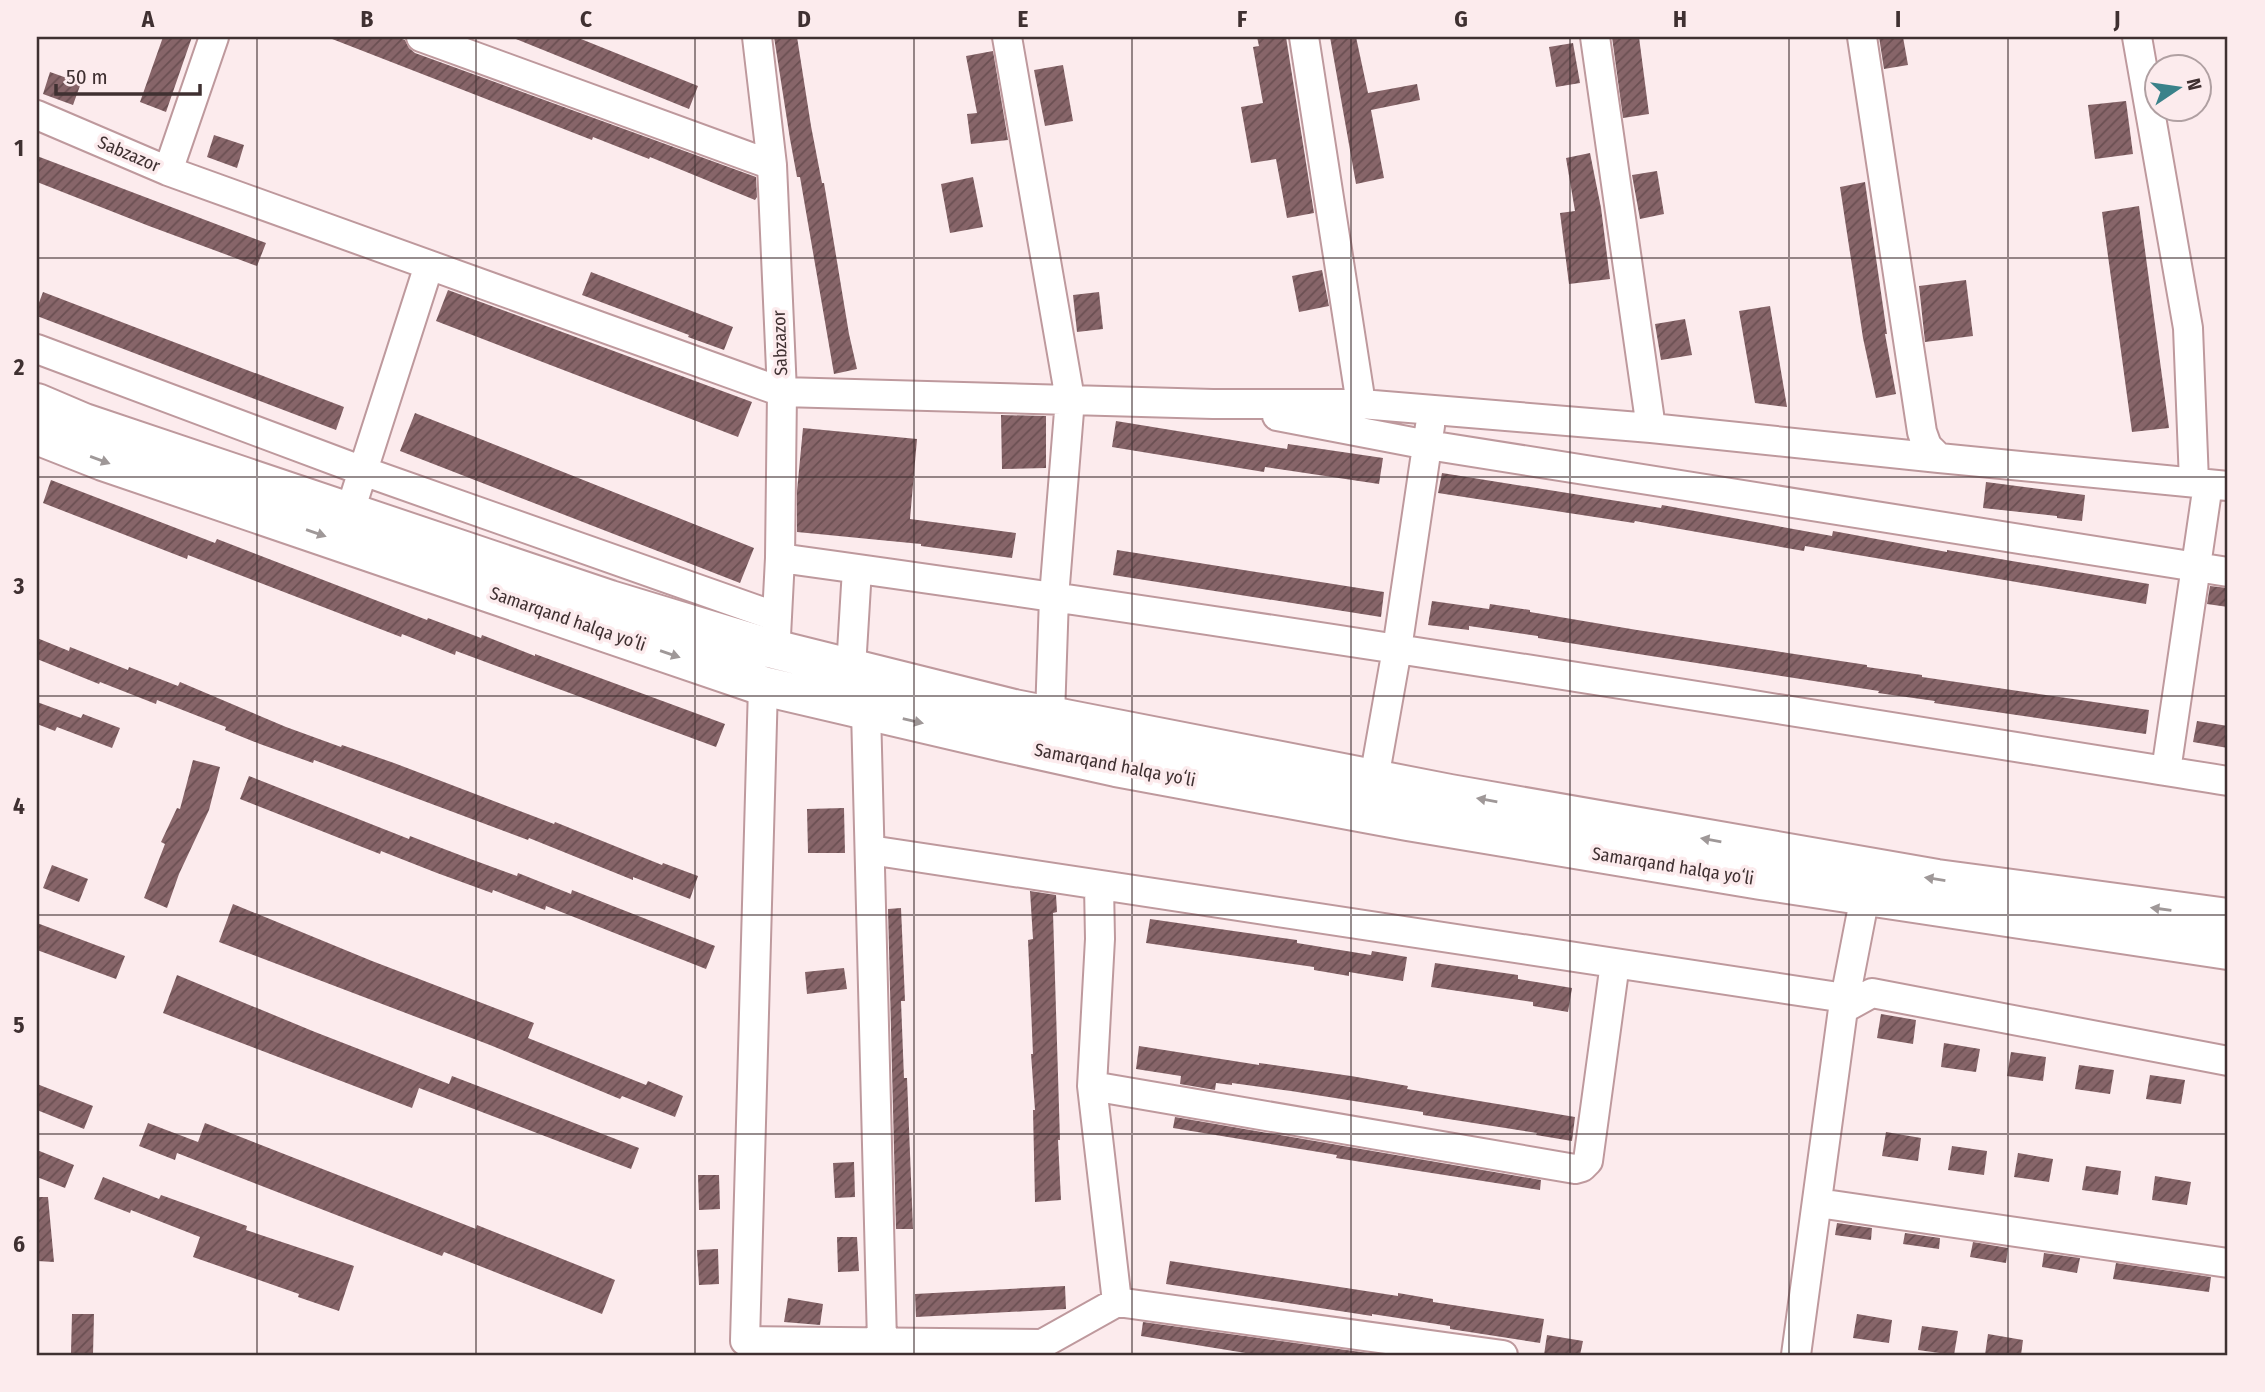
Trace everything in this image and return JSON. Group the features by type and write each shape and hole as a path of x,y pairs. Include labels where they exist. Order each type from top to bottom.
{"highway":[{"name":"Samarqand halqa yoʻli","path":"37,403 84,423 610,600 776,633 851,668 1022,723 1129,770 1408,821 1865,896 2228,950"},
{"name":"Samarqand halqa yoʻli","path":"37,435 103,461 763,686 866,710 1022,723 1374,779 1937,880 2228,918"}],"street":[{"name":"Sabzazor","path":"37,115 168,171 214,37"},
{"path":"421,37 772,165"},
{"name":"Sabzazor","path":"757,37 772,165 782,393 776,633"},
{"path":"1007,37 1070,399 1054,597 1022,723"},
{"path":"1304,37 1361,404"},
{"path":"1595,37 1651,428"},
{"path":"1862,37 1922,432 1927,446 1939,458"},
{"path":"2137,37 2188,328 2210,484 2166,771"},
{"path":"168,171 782,393 1213,404 1361,404 1651,428 2210,484"},
{"path":"350,511 429,265"},
{"path":"37,349 363,471 776,633"},
{"path":"1213,404 1428,445 2228,572"},
{"path":"1374,779 1397,649 1431,409"},
{"path":"779,558 1397,649 2228,781"},
{"path":"851,668 857,569"},
{"path":"763,686 746,1341 882,1342 1042,1350 1117,1302 1503,1355"},
{"path":"866,710 882,1342"},
{"path":"870,850 1615,963 1844,1003 1872,993 2228,1061"},
{"path":"1099,885 1100,939 1092,1086 1117,1302"},
{"path":"1796,1355 1844,1003 1865,896"},
{"path":"1092,1086 1575,1169 1588,1161 1615,963"},
{"path":"1818,1203 2228,1263"}],"building":[{"path":"163,37 192,37 166,112 140,102"},
{"path":"327,37 396,37 405,40 415,53 756,177 757,197 755,200 650,157 649,159 593,137 592,140"},
{"path":"511,37 576,37 698,86 689,109"},
{"path":"774,37 797,37 811,126 824,183 857,369 834,374 800,177 797,177 790,139"},
{"path":"1257,37 1286,37 1314,213 1287,218 1276,159 1251,163 1241,107 1263,103 1253,47 1259,46"},
{"path":"1330,37 1356,37 1368,93 1417,84 1420,100 1371,110 1384,178 1356,184"},
{"path":"1612,37 1639,37 1649,114 1623,118"},
{"path":"1879,37 1903,37 1908,65 1884,69"},
{"path":"1573,43 1580,83 1556,87 1549,47"},
{"path":"993,51 1008,140 971,144 967,114 977,113 966,56"},
{"path":"1063,65 1073,121 1045,126 1034,70"},
{"path":"50,72 81,83 73,105 43,94"},
{"path":"2126,101 2133,154 2095,159 2088,105"},
{"path":"214,135 244,145 237,168 207,157"},
{"path":"1590,153 1601,208 1610,279 1569,284 1560,213 1575,211 1566,158"},
{"path":"37,156 266,243 257,266 37,182"},
{"path":"1657,171 1664,214 1640,219 1632,175"},
{"path":"973,177 983,227 950,233 941,184"},
{"path":"1865,182 1885,334 1896,394 1876,398 1863,338 1840,187"},
{"path":"2139,206 2169,428 2132,432 2102,212"},
{"path":"1322,270 1329,306 1299,312 1292,276"},
{"path":"591,272 733,327 724,350 582,295"},
{"path":"1966,280 1973,336 1925,342 1919,286"},
{"path":"448,290 752,402 738,437 436,321"},
{"path":"43,292 344,407 336,430 37,316"},
{"path":"1099,292 1103,329 1077,332 1073,295"},
{"path":"1770,306 1787,407 1755,403 1739,311"},
{"path":"1685,319 1692,355 1661,360 1655,324"},
{"path":"415,413 754,548 740,583 400,451"},
{"path":"1001,415 1046,416 1046,468 1002,469"},
{"path":"1116,421 1287,449 1288,444 1383,458 1379,484 1265,467 1264,472 1112,447"},
{"path":"803,428 917,439 910,519 1016,533 1012,558 921,544 797,532 797,491"},
{"path":"1442,473 1661,508 1662,505 1832,536 1833,531 2149,584 2146,604 1805,546 1804,551 1635,521 1634,523 1438,493"},
{"path":"51,480 215,543 217,539 427,620 428,618 481,638 482,635 725,724 716,747 456,651 455,655 402,634 401,637 188,555 187,559 43,503"},
{"path":"1986,482 2085,495 2082,521 1983,508"},
{"path":"1117,550 1384,592 1381,617 1113,575"},
{"path":"2210,586 2228,588 2228,607 2207,604"},
{"path":"1432,601 1489,609 1490,604 1530,610 1637,630 1867,665 1922,677 2149,710 2146,734 1934,703 1935,701 1878,693 1879,691 1538,636 1469,626 1469,630 1428,625"},
{"path":"37,638 69,651 70,647 128,670 129,667 178,686 180,682 286,727 394,763 554,824 555,822 662,865 663,863 698,876 690,899 314,760 313,763 260,744 225,730 226,727 157,700 156,704 100,682 99,684 37,659"},
{"path":"37,702 81,718 83,714 120,728 112,748 57,727 55,731 37,724"},
{"path":"2197,721 2228,726 2228,748 2193,742"},
{"path":"193,760 220,767 209,810 179,874 167,908 144,898 165,844 161,842 177,808 180,809"},
{"path":"249,776 409,839 410,836 571,894 572,890 715,946 706,969 546,906 545,910 381,851 380,854 240,799"},
{"path":"844,808 845,853 808,853 807,809"},
{"path":"52,865 88,879 79,902 43,888"},
{"path":"1030,891 1056,895 1057,912 1053,913 1061,1200 1035,1202 1035,1110 1028,940 1033,939"},
{"path":"233,904 534,1023 528,1038 646,1085 648,1081 683,1096 675,1117 622,1096 620,1099 490,1045 219,942"},
{"path":"901,908 905,1001 901,1001 913,1229 896,1229 888,909"},
{"path":"1150,919 1297,940 1297,943 1371,955 1372,951 1407,957 1403,981 1349,972 1349,976 1314,970 1314,967 1146,943"},
{"path":"37,923 125,956 116,979 37,950"},
{"path":"1435,963 1518,975 1518,979 1572,988 1568,1012 1533,1006 1533,1002 1431,987"},
{"path":"844,968 847,989 807,994 805,972"},
{"path":"177,975 449,1084 452,1076 639,1148 631,1169 419,1088 412,1108 163,1013"},
{"path":"1881,1014 1916,1020 1913,1044 1877,1038"},
{"path":"1944,1043 1980,1049 1976,1072 1941,1067"},
{"path":"1139,1046 1351,1076 1408,1086 1407,1089 1575,1117 1572,1141 1423,1115 1423,1112 1291,1091 1232,1083 1216,1083 1215,1090 1180,1084 1181,1076 1136,1069"},
{"path":"2011,1052 2046,1057 2043,1081 2007,1076"},
{"path":"2079,1065 2114,1070 2110,1094 2075,1089"},
{"path":"2150,1075 2185,1080 2181,1104 2146,1099"},
{"path":"37,1084 93,1106 84,1129 37,1110"},
{"path":"1175,1117 1541,1180 1540,1190 1336,1158 1337,1155 1173,1128"},
{"path":"148,1123 198,1142 205,1123 615,1280 602,1314 444,1252 442,1256 177,1153 175,1160 139,1146"},
{"path":"1886,1132 1921,1138 1918,1161 1882,1156"},
{"path":"1952,1146 1987,1151 1984,1175 1948,1170"},
{"path":"37,1150 74,1165 65,1188 37,1177"},
{"path":"2018,1153 2053,1159 2049,1182 2014,1177"},
{"path":"854,1162 855,1197 835,1198 833,1163"},
{"path":"2086,1166 2121,1171 2118,1195 2082,1190"},
{"path":"698,1175 719,1175 720,1209 699,1210"},
{"path":"2155,1176 2191,1182 2187,1205 2152,1200"},
{"path":"103,1177 159,1199 161,1195 247,1226 246,1230 354,1266 339,1311 193,1257 200,1237 131,1210 130,1213 94,1199"},
{"path":"37,1197 48,1197 54,1262 37,1261"},
{"path":"1837,1223 1872,1228 1871,1240 1835,1235"},
{"path":"1905,1233 1940,1238 1939,1249 1903,1244"},
{"path":"837,1237 857,1237 859,1271 838,1272"},
{"path":"1973,1242 2008,1248 2006,1263 1970,1257"},
{"path":"718,1249 719,1284 699,1285 697,1250"},
{"path":"2044,1253 2080,1258 2077,1273 2042,1267"},
{"path":"1170,1261 1398,1296 1398,1293 1433,1299 1433,1302 1544,1319 1540,1343 1450,1329 1450,1326 1166,1284"},
{"path":"2116,1263 2211,1277 2209,1292 2113,1279"},
{"path":"1065,1286 1066,1309 916,1317 915,1294"},
{"path":"788,1298 823,1304 820,1325 784,1322"},
{"path":"72,1314 94,1314 93,1354 71,1353"},
{"path":"1857,1314 1892,1320 1889,1343 1853,1338"},
{"path":"1143,1322 1368,1355 1258,1355 1141,1336"},
{"path":"1922,1326 1958,1331 1954,1355 1918,1350"},
{"path":"1988,1334 2023,1340 2021,1355 1985,1355"},
{"path":"1547,1335 1583,1341 1580,1355 1544,1355"}]}
